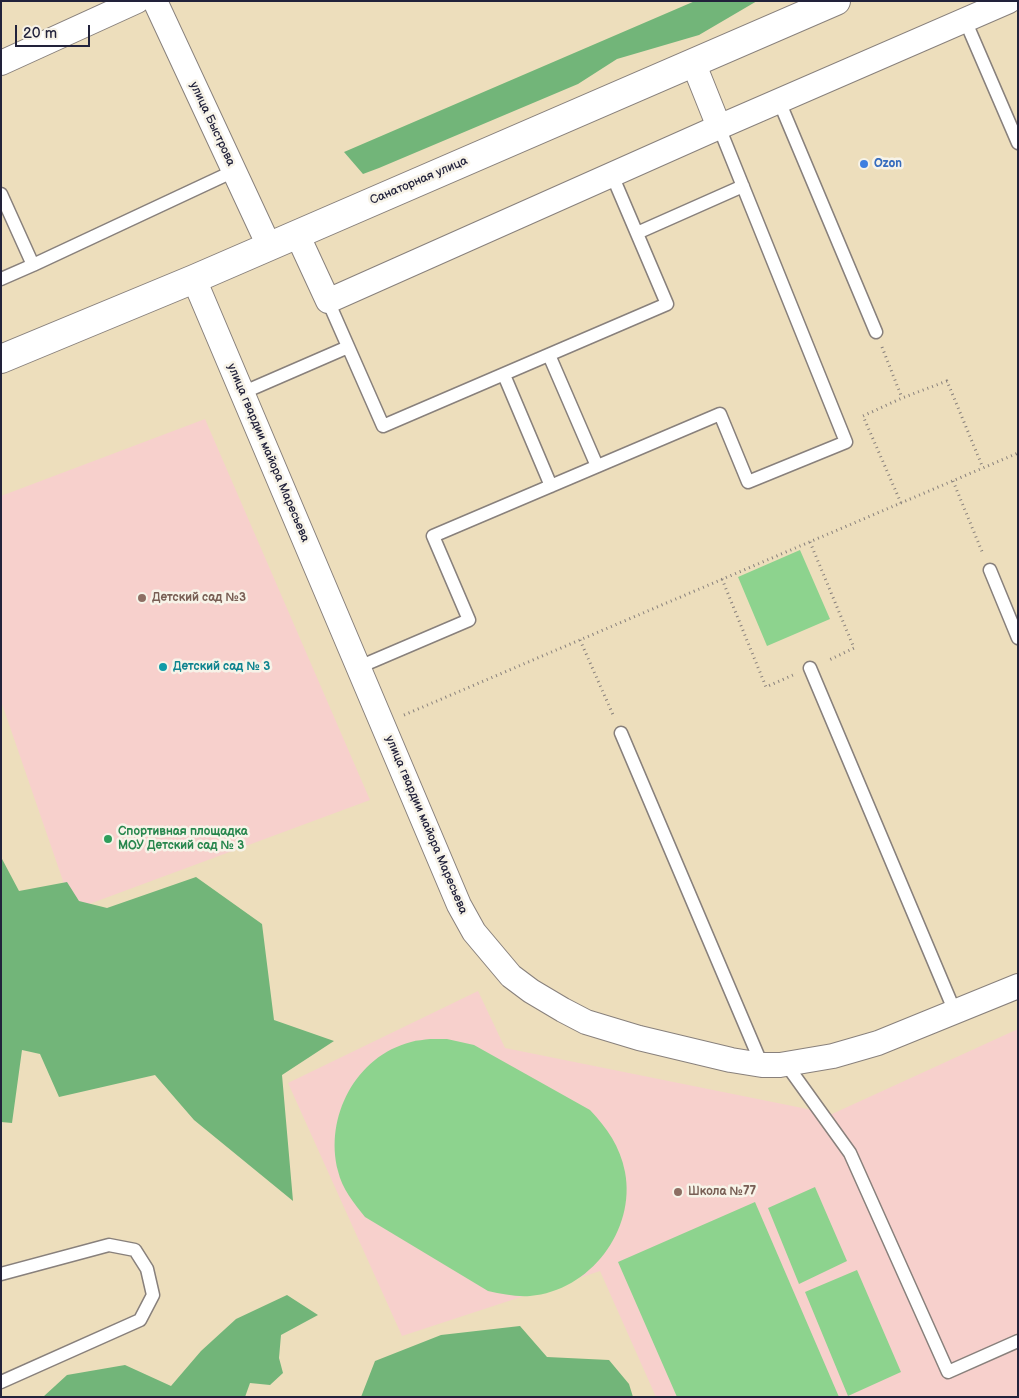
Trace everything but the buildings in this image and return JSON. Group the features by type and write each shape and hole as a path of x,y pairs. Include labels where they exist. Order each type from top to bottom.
{"street":[{"path":"1,63 137,1"},
{"name":"улица Быстрова","path":"155,1 269,246"},
{"name":"Санаторная улица","path":"1,359 194,279 836,1"},
{"path":"297,234 328,301 719,126 1009,1"},
{"path":"694,62 719,126"},
{"name":"улица гвардии майора Маресьева","path":"194,279 459,905 474,932 510,976 539,996 586,1022 684,1050 762,1065 786,1064 851,1051 956,1012 1018,986"}],"lane":[{"path":"965,20 1018,143"},
{"path":"779,101 876,332"},
{"path":"359,667 469,620 434,536 720,414 748,482 846,442 719,126"},
{"path":"1,280 234,171"},
{"path":"328,301 383,426 667,304 612,175"},
{"path":"637,233 743,186"},
{"path":"1,194 33,265"},
{"path":"242,393 348,347"},
{"path":"549,355 597,466"},
{"path":"504,374 551,486"},
{"path":"990,570 1018,638"},
{"path":"810,668 956,1012"},
{"path":"621,733 762,1065"},
{"path":"786,1064 850,1154 948,1372 1018,1341"},
{"path":"1,1274 109,1244 135,1250 147,1269 153,1295 140,1320 1,1382"}],"path":[{"path":"876,332 902,398"},
{"path":"901,503 863,416 902,398 947,381 984,468"},
{"path":"383,724 1018,454"},
{"path":"953,481 990,570"},
{"path":"722,579 766,687 854,648 810,542"},
{"path":"580,640 621,733"}],"shaded area":[{"name":"Детский сад №3","path":"205,419 370,800 73,910 1,701 1,496"},
{"name":"Школа №77","path":"478,991 505,1048 832,1114 1018,1029 1018,1397 656,1397 600,1271 402,1336 288,1083"}],"green space":[{"path":"695,1 757,1 699,35 617,59 578,84 363,174 344,152"},
{"path":"800,550 830,619 767,646 738,577"},
{"path":"1,857 19,891 67,882 79,901 107,908 196,877 262,924 274,1020 334,1041 282,1075 293,1201 194,1120 155,1075 59,1097 40,1054 22,1050 12,1123 1,1122"},
{"path":"447,1039 474,1045 590,1110 612,1138 620,1154 625,1172 627,1194 623,1215 616,1235 604,1254 589,1270 572,1283 552,1292 530,1296 514,1296 488,1291 365,1217 345,1190 338,1171 335,1151 336,1130 340,1110 349,1092 360,1075 374,1060 391,1049 413,1041"},
{"path":"815,1187 847,1261 799,1284 768,1208"},
{"path":"755,1202 839,1397 677,1397 618,1262"},
{"path":"857,1270 901,1372 848,1396 805,1292"},
{"path":"287,1295 318,1315 281,1335 279,1358 283,1373 270,1385 250,1383 245,1397 43,1397 67,1375 125,1365 171,1386 201,1351 236,1319"},
{"path":"520,1326 547,1357 609,1360 629,1384 633,1397 361,1397 375,1361 441,1335"}],"place":[{"name":"Ozon","path":"864,164"},
{"name":"Детский сад №3","path":"142,598"},
{"name":"Детский сад № 3","path":"163,667"},
{"name":"Спортивная площадка МОУ Детский сад № 3","path":"108,839"},
{"name":"Школа №77","path":"678,1192"}]}
